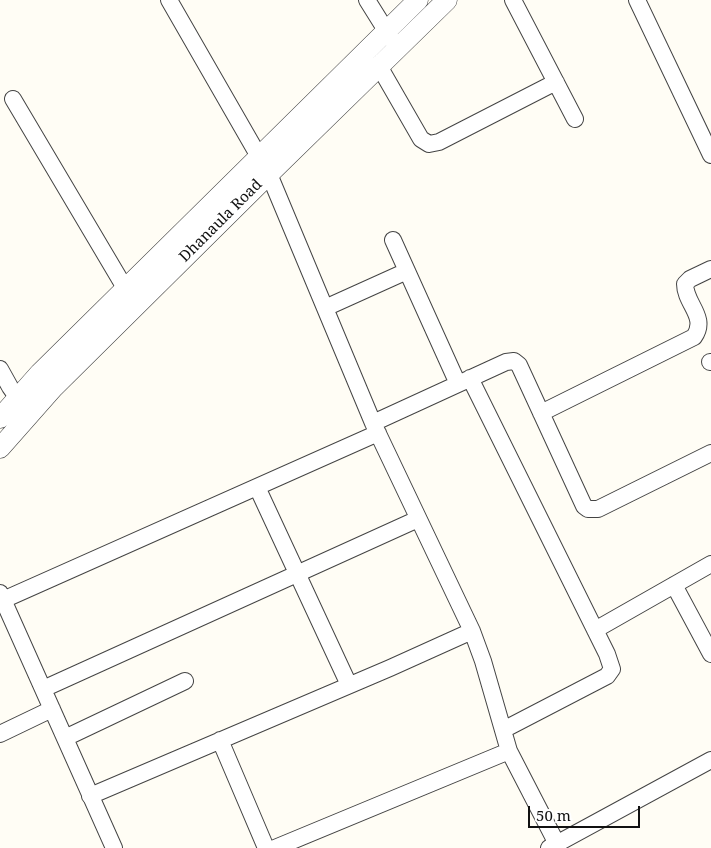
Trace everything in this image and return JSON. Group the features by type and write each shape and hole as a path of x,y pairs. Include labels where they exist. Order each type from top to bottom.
{"street":[{"path":"169,0 269,174 375,428 472,631 510,751 553,846 711,760"},
{"path":"367,0 398,48"},
{"name":"Dhanaula Road","path":"0,418 40,373 125,288 418,0"},
{"name":"Dhanaula Road","path":"0,448 53,388 447,0"},
{"path":"513,0 575,119"},
{"path":"637,0 711,156"},
{"path":"379,66 421,139 429,144 440,142 556,82"},
{"path":"13,99 125,288"},
{"path":"394,240 407,271 611,664 610,674 503,730"},
{"path":"540,413 694,337 699,320 686,292 685,284 690,279 711,269"},
{"path":"326,308 407,271"},
{"path":"114,848 2,597 257,487 464,381 506,362 514,361 519,365 584,506 588,510 598,509 711,453"},
{"path":"0,369 17,399 30,414"},
{"path":"257,487 348,685"},
{"path":"43,689 418,519"},
{"path":"595,630 711,564"},
{"path":"674,585 711,654"},
{"path":"90,796 472,631"},
{"path":"65,738 185,681"},
{"path":"0,734 52,709"},
{"path":"220,740 266,848"},
{"path":"275,848 510,751"}]}
